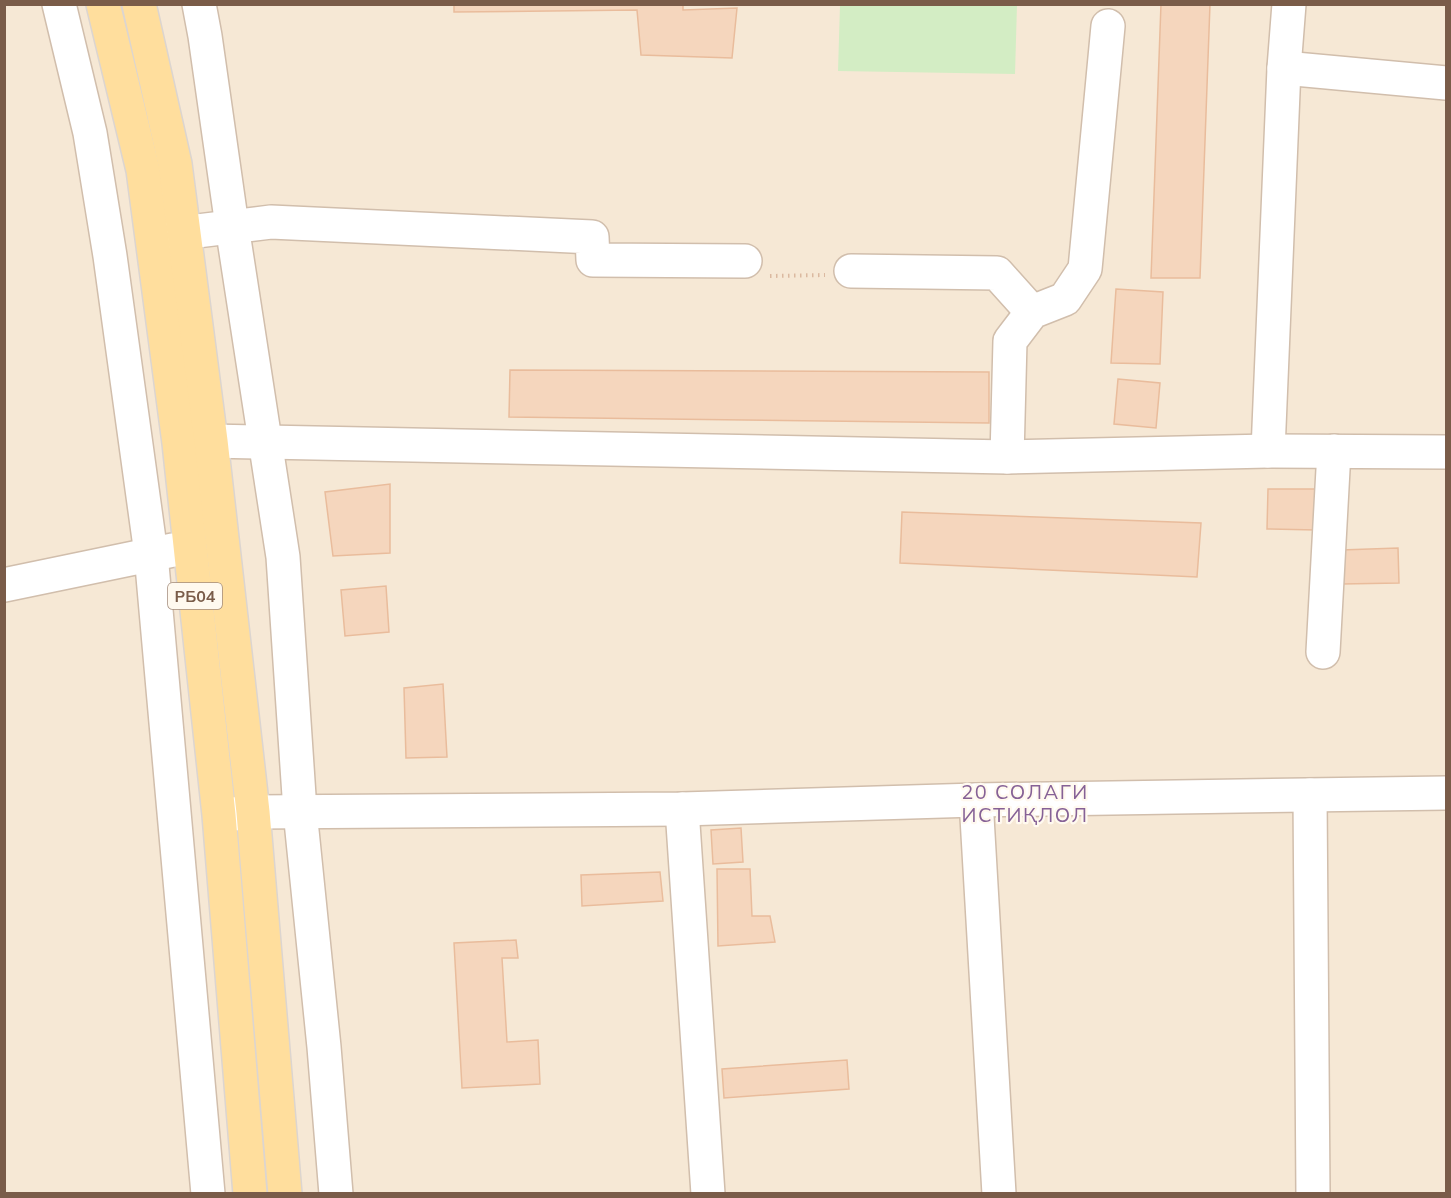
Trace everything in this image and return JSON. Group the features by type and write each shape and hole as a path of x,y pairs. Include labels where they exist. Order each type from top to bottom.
{"main road":[{"name":"РБ04","path":"103,4 142,170 179,443 219,815 250,1194"},
{"name":"РБ04","path":"139,4 175,164 211,441 253,812 285,1194"}],"street":[{"path":"59,4 90,133 110,256 152,554 208,1194"},
{"path":"199,4 283,557 300,811 336,1194"},
{"path":"1268,451 1284,68 1289,4"},
{"path":"1006,457 1010,342 1032,312 1065,299 1085,269 1108,26"},
{"path":"1284,68 1446,83"},
{"path":"151,237 271,222 592,237 593,260 745,261"},
{"path":"851,271 997,273 1032,312"},
{"path":"179,443 211,441 1006,457 1268,451 1446,452"},
{"path":"1323,652 1334,451"},
{"path":"4,585 190,546 223,542"},
{"path":"219,815 300,811 681,809 976,800 1446,792"},
{"path":"1310,795 1313,1194"},
{"path":"976,800 999,1194"},
{"path":"681,809 708,1194"}],"path":[{"path":"745,261 758,276 819,276 851,271"}],"shaded area":[{"path":"5,5 1446,5 1446,1193 5,1193"}],"green space":[{"path":"840,5 1017,5 1015,74 838,71"}],"building":[{"path":"454,4 683,4 683,10 737,8 732,58 641,55 637,10 454,12"},
{"path":"1161,4 1210,4 1200,278 1151,278"},
{"path":"1116,289 1163,292 1160,364 1111,363"},
{"path":"510,370 989,372 989,423 509,417"},
{"path":"1118,379 1160,383 1156,428 1114,424"},
{"path":"390,484 390,553 333,556 325,492"},
{"path":"1268,489 1317,489 1316,530 1267,529"},
{"path":"902,512 1201,523 1197,577 900,563"},
{"path":"1398,548 1399,583 1342,584 1341,550"},
{"path":"386,586 389,632 345,636 341,590"},
{"path":"443,684 447,757 406,758 404,688"},
{"path":"741,828 743,862 713,864 711,830"},
{"path":"717,869 750,869 752,916 770,916 775,942 718,946"},
{"path":"660,872 663,901 582,906 581,875"},
{"path":"516,940 518,958 502,958 507,1042 538,1040 540,1084 462,1088 454,943"},
{"path":"847,1060 849,1089 724,1098 722,1069"}],"district":[{"name":"20 СОЛАГИ ИСТИҚЛОЛ","path":"1025,802"}]}
